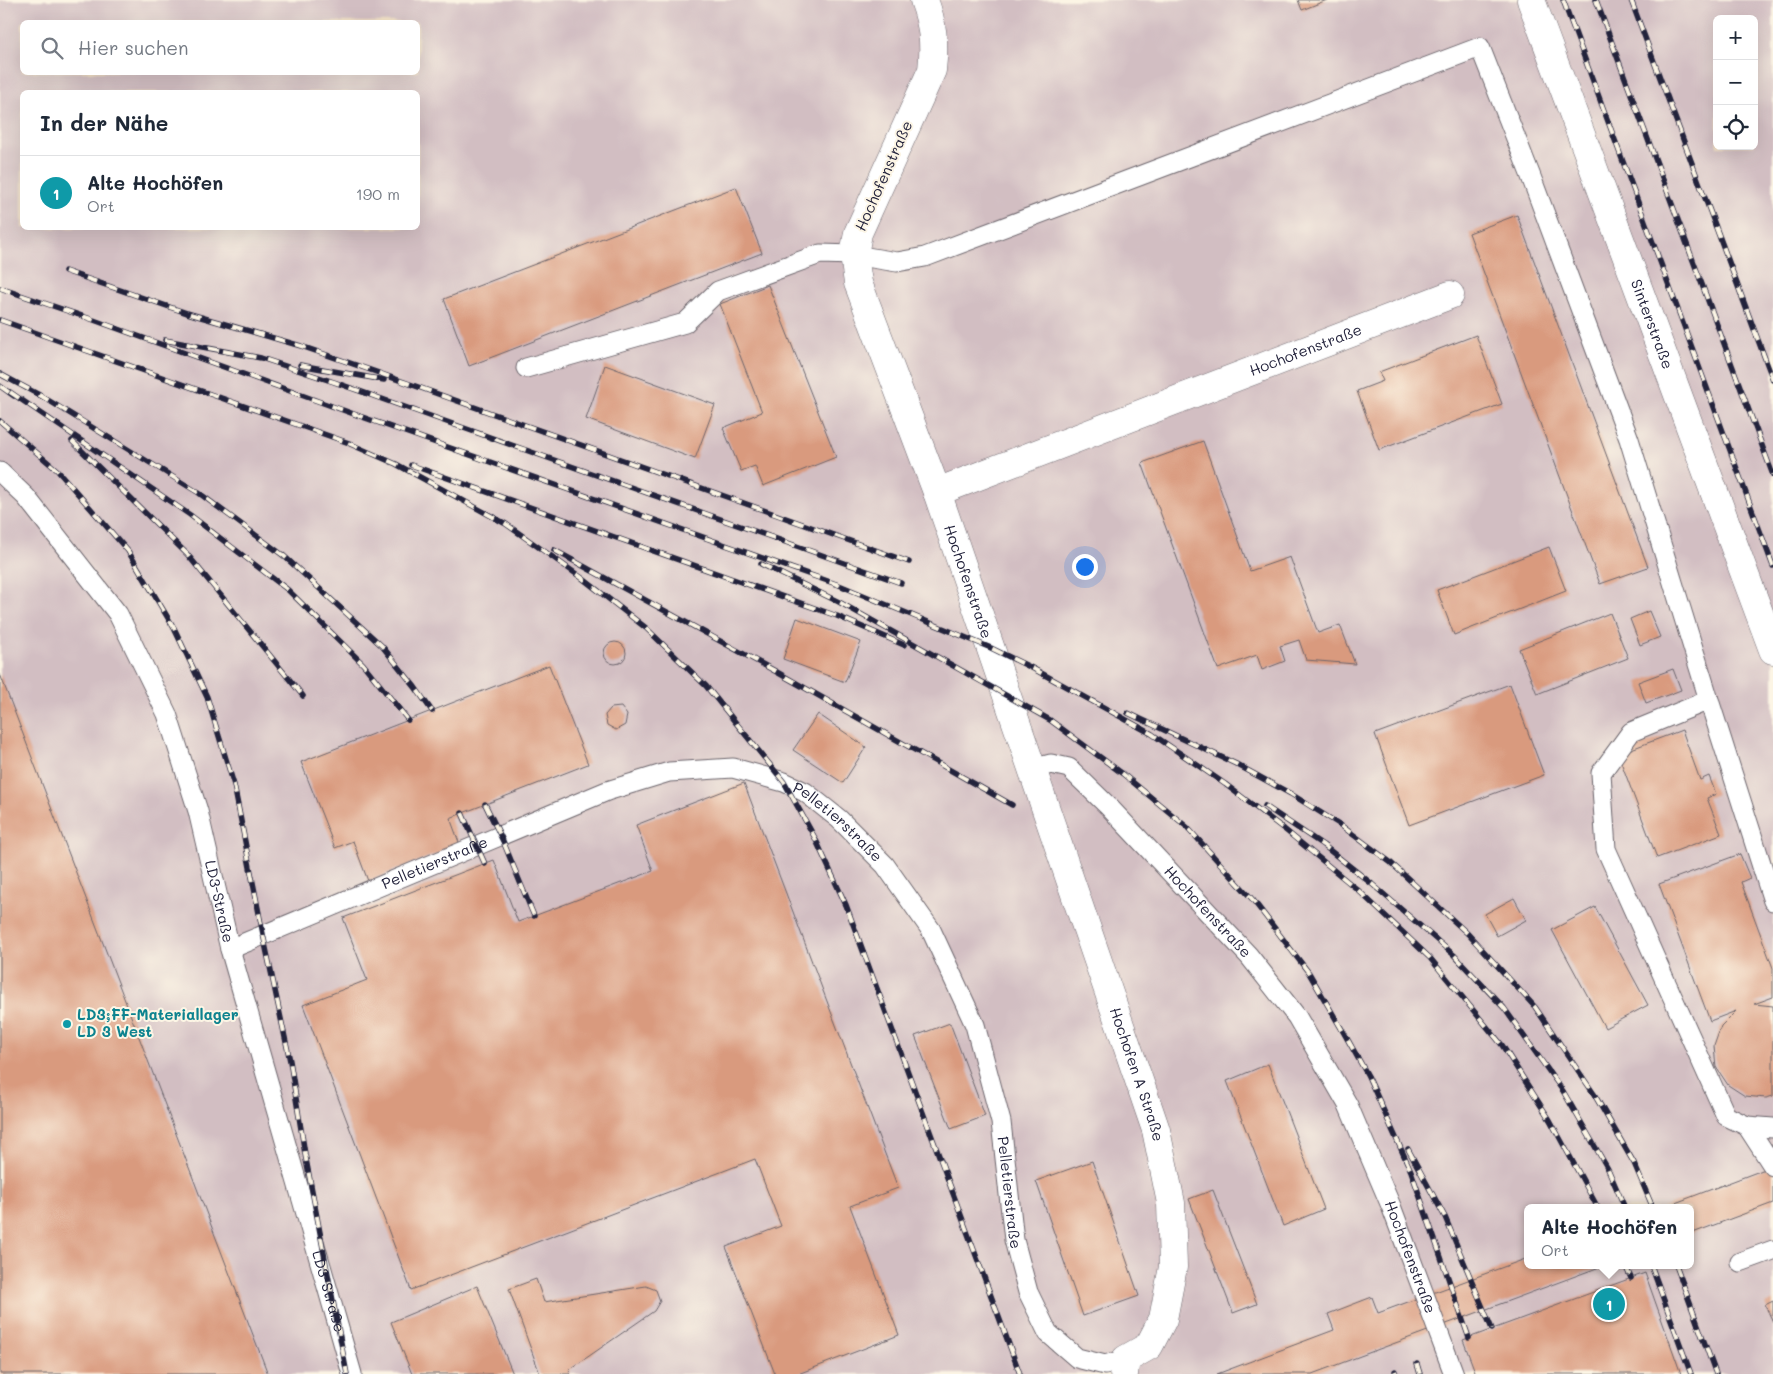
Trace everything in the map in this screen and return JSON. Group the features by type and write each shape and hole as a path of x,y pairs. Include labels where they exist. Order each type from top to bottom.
{"street":[{"name":"Hochofenstraße","path":"924,0 933,32 932,70 858,233 854,255 858,282 937,492 1032,769"},
{"name":"Sinterstraße","path":"1531,0 1773,650"},
{"name":"Hochofenstraße","path":"937,492 1450,295"},
{"name":"Hochofen A Straße","path":"1032,769 1156,1130 1171,1203 1174,1267 1163,1319 1149,1346 1125,1367"}],"lane":[{"path":"526,368 685,323 718,291 820,254 854,255 897,262 925,257 1480,47 1530,174 1628,439 1708,700 1773,901"},
{"name":"LD3-Straße","path":"0,472 26,498 118,614 167,714 198,811 230,949 352,1374"},
{"path":"1708,700 1632,732 1601,773 1606,849 1726,1116 1746,1126 1773,1128"},
{"name":"Hochofenstraße","path":"1032,769 1051,764 1069,768 1109,807 1249,956 1297,1017 1348,1105 1391,1206 1454,1374"},
{"name":"Pelletierstraße","path":"230,949 607,791 669,772 733,768 784,782 805,792 839,819 885,866 932,930 975,1025 1001,1122 1014,1240 1028,1292 1048,1334 1077,1358 1104,1365 1125,1367"},
{"path":"1746,1126 1773,1166"},
{"path":"1740,1262 1773,1250"}],"shaded area":[{"path":"0,0 1773,0 1773,1374 0,1374"}],"building":[{"path":"1298,0 1327,0 1302,10"},
{"path":"736,187 762,253 469,366 444,299"},
{"path":"1517,215 1648,567 1600,584 1469,233"},
{"path":"768,285 836,457 763,486 755,466 741,471 723,428 762,412 720,304"},
{"path":"1476,335 1502,404 1379,450 1357,391 1383,381 1379,372"},
{"path":"605,365 715,405 695,459 586,419"},
{"path":"1203,441 1250,571 1290,557 1318,633 1340,625 1355,664 1306,660 1299,640 1280,646 1285,661 1262,670 1257,655 1218,669 1142,463"},
{"path":"1549,547 1566,591 1454,635 1437,590"},
{"path":"1649,611 1660,637 1640,645 1630,619"},
{"path":"1610,613 1628,658 1537,694 1519,649"},
{"path":"797,618 861,642 845,682 783,659"},
{"path":"615,642 623,645 626,653 623,661 615,664 607,661 604,653 607,645"},
{"path":"549,665 588,764 450,818 460,845 368,881 353,841 335,848 301,762"},
{"path":"1673,669 1681,690 1646,703 1638,682"},
{"name":"LD3;FF-Materiallager LD 3 West","path":"0,674 268,1374 0,1374"},
{"path":"1510,684 1544,775 1409,825 1375,734"},
{"path":"621,707 627,715 625,725 616,730 607,725 605,715 611,708"},
{"path":"818,714 866,747 843,783 793,750"},
{"path":"1682,730 1700,780 1709,776 1716,794 1707,798 1721,834 1657,858 1618,754"},
{"path":"744,783 898,1188 850,1206 899,1335 798,1374 775,1374 726,1247 781,1226 755,1159 411,1290 303,1005 367,980 343,918 494,860 518,922 653,871 636,825"},
{"path":"1740,854 1750,878 1741,882 1773,968 1773,997 1754,1004 1773,1006 1773,1096 1766,1098 1745,1096 1728,1085 1716,1067 1714,1046 1721,1026 1736,1011 1710,1021 1659,884"},
{"path":"1514,898 1526,920 1497,936 1485,914"},
{"path":"1595,907 1648,1005 1605,1028 1552,930"},
{"path":"950,1023 985,1116 951,1129 915,1036"},
{"path":"1268,1064 1324,1209 1283,1226 1227,1081"},
{"path":"1092,1161 1139,1296 1083,1316 1036,1181"},
{"path":"1773,1166 1773,1203 1694,1233 1694,1204 1673,1204"},
{"path":"1213,1190 1257,1304 1233,1313 1189,1199"},
{"path":"1524,1259 1524,1269 1594,1269 1312,1374 1217,1374 1334,1330 1328,1314 1372,1297 1378,1313"},
{"path":"1645,1273 1681,1374 1476,1374 1463,1340"},
{"path":"536,1279 544,1302 646,1286 656,1290 660,1301 654,1311 569,1370 570,1374 540,1374 509,1289"},
{"path":"477,1286 513,1374 412,1374 391,1322"},
{"path":"1773,1301 1773,1322 1765,1305"}],"railway":[{"path":"1563,0 1773,566"},
{"path":"1596,0 1773,475"},
{"path":"1631,0 1773,380"},
{"path":"65,271 187,313 301,346 909,562"},
{"path":"0,288 839,585 991,648 1032,668 1152,734 1225,784 1284,829 1358,890 1430,958 1502,1045 1550,1120 1596,1204"},
{"path":"0,320 352,444"},
{"path":"165,340 229,352"},
{"path":"223,351 261,358 334,382 901,583"},
{"path":"300,365 384,380"},
{"path":"0,374 43,397 199,493 284,556 382,646 432,711"},
{"path":"0,386 14,396"},
{"path":"10,392 190,515 288,590 363,664 408,720"},
{"path":"0,421 57,470 128,551 174,628 207,697 234,785 290,1061 305,1154 347,1374"},
{"path":"72,441 187,554 303,696"},
{"path":"348,443 396,464 506,524 582,578 646,628 706,686 784,782 815,838 846,905 1020,1374"},
{"path":"411,465 837,616 904,645"},
{"path":"554,550 775,671 1012,805"},
{"path":"761,564 839,602 1050,720 1123,774 1187,827 1253,900 1309,973 1368,1076 1411,1171 1469,1338"},
{"path":"1128,713 1236,764 1291,794 1339,824 1390,862 1468,934 1535,1007 1594,1094 1634,1163 1651,1204"},
{"path":"485,804 503,841 534,916"},
{"path":"1265,806 1323,845 1372,884 1454,955 1504,1008 1563,1091 1608,1169 1623,1204"},
{"path":"462,813 485,864"},
{"path":"1408,1149 1445,1217 1492,1329"},
{"path":"1627,1269 1631,1278"},
{"path":"1652,1269 1691,1374"},
{"path":"1677,1269 1716,1374"},
{"path":"1417,1364 1420,1374"}],"place":[{"name":"LD3;FF-Materiallager LD 3 West","path":"67,1024"},
{"name":"Alte Hochöfen","path":"1609,1304"}]}
